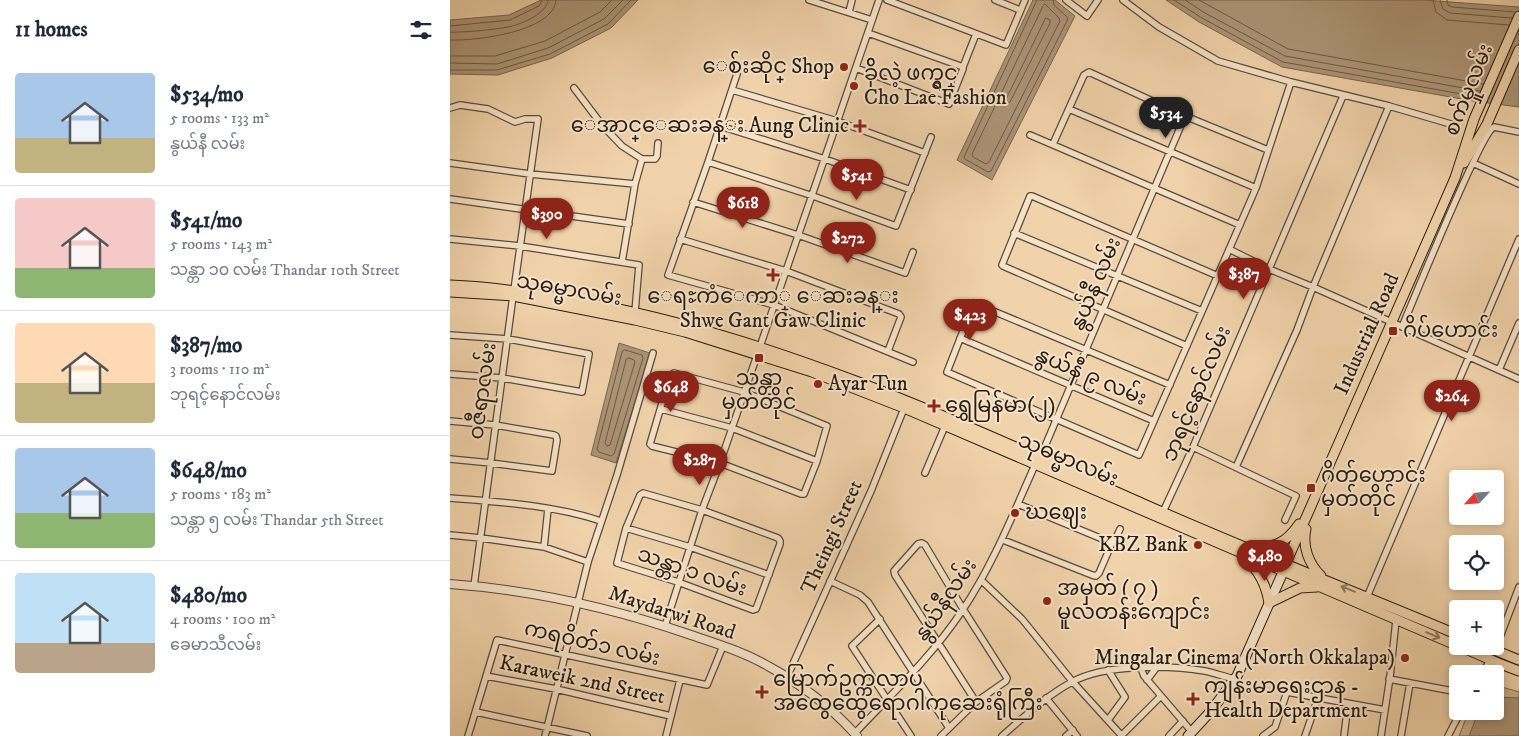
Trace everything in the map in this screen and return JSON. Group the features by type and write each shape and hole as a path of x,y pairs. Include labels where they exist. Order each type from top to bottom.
{"main road":[{"name":"စက်မှုလမ်း","path":"1455,178 1474,119 1519,16"},
{"name":"စက်မှုလမ်း","path":"1455,178 1487,124 1519,50"},
{"name":"Industrial Road","path":"1312,505 1455,178"},
{"name":"သုဓမ္မာလမ်း","path":"450,286 514,293 636,312 689,325 812,372 906,405 1324,584 1397,620 1449,642"},
{"name":"သုဓမ္မာလမ်း","path":"450,292 514,293 635,320 759,351"},
{"name":"သုဓမ္မာလမ်း","path":"906,405 945,426 1038,461 1163,512 1243,550"},
{"path":"1243,550 1267,548 1281,543 1293,533 1312,505"},
{"path":"1190,734 1211,711 1234,679 1312,505"},
{"path":"1269,603 1300,588 1324,584 1307,554 1304,538 1312,505"},
{"path":"1243,550 1267,588 1269,603"},
{"name":"သုဓမ္မာလမ်း","path":"1324,584 1367,597 1449,631"},
{"path":"1504,654 1519,660"},
{"name":"သုဓမ္မာလမ်း","path":"1479,655 1519,670"}],"street":[{"path":"809,0 872,20"},
{"path":"849,12 852,0"},
{"path":"665,626 702,510 720,464 879,0"},
{"path":"887,0 1006,45 1025,0"},
{"path":"995,0 1020,10"},
{"path":"1066,0 1087,16 1098,0"},
{"path":"1123,0 1159,27 1218,61 1454,125"},
{"path":"868,33 963,67"},
{"path":"856,68 949,104 976,34"},
{"path":"1053,144 1084,75 1089,72 1185,116 1268,150"},
{"path":"737,74 668,275 774,306 913,362"},
{"path":"1170,385 974,303 947,373 1139,455 1170,385 1202,311 1218,276 1256,188 1291,82"},
{"path":"574,88 602,125 622,146 642,159 655,159 658,143"},
{"path":"732,90 837,122 925,153"},
{"name":"ဘုရင့်နောင်လမ်း","path":"1163,512 1193,447 1342,96"},
{"name":"ဝဇီရာလမ်း","path":"450,108 460,105 488,109 515,122 525,119 538,119 474,586"},
{"path":"1236,467 1297,330 1313,287 1389,106"},
{"path":"1069,109 1256,188"},
{"name":"နွယ်နီ လမ်း","path":"1038,461 1185,116"},
{"path":"720,126 825,159 911,190"},
{"path":"1402,327 1473,163 1491,128 1519,132"},
{"path":"1030,135 1240,224"},
{"path":"708,162 813,196 896,226 931,137"},
{"path":"622,262 635,184 642,159"},
{"path":"450,163 530,174 635,184"},
{"path":"1473,163 1519,184"},
{"path":"1187,346 1002,266 1014,233 1031,196 1218,276"},
{"path":"450,199 629,224"},
{"path":"693,202 798,235 905,273 913,252"},
{"path":"1014,233 1202,311"},
{"path":"450,239 520,246 639,266 636,312"},
{"path":"680,239 786,271 901,315 888,351"},
{"path":"1367,597 1519,240"},
{"path":"1229,249 1269,270 1313,287 1519,379"},
{"path":"1499,370 1519,323"},
{"path":"450,335 508,339 589,354 582,392 502,378 450,374"},
{"name":"နွယ်နီ ၉ လမ်း","path":"960,338 1154,421"},
{"path":"545,736 588,562 653,353"},
{"path":"674,373 744,392 826,426 817,460 804,494 720,464 650,444 670,376 674,373"},
{"name":"Theingi Street","path":"787,677 871,491 906,405"},
{"path":"661,409 732,428 817,460"},
{"path":"450,421 495,425 556,436 552,471 491,462 450,459"},
{"path":"925,473 945,426"},
{"path":"1193,447 1296,496 1285,520"},
{"name":"နွယ်နီလမ်း","path":"856,735 939,643 963,610 1003,540 1038,461"},
{"path":"642,493 702,510 778,538 780,544 769,575 690,547 626,528 642,493"},
{"path":"450,498 485,500 548,509 578,514 601,521"},
{"path":"1018,504 1112,542"},
{"path":"544,548 548,509"},
{"name":"သန္တာ ၁ လမ်း","path":"626,528 616,561 618,564 678,582 753,610 756,609 769,575"},
{"path":"1003,540 1096,576 1120,529"},
{"path":"450,535 544,548 588,562"},
{"path":"941,736 976,702 1006,681 1007,678 963,610 926,546 922,543 918,544 894,571 976,702"},
{"path":"981,580 1022,619 1072,682 1121,736 1161,696"},
{"path":"830,581 860,595 868,602 949,728"},
{"name":"Maydarwi Road","path":"450,584 525,592 577,602 622,613 723,646 766,665 787,677 817,699 856,735"},
{"path":"1504,626 1519,587"},
{"path":"880,619 852,646 911,736"},
{"path":"1381,736 1397,620"},
{"name":"ကရဝိတ်၁ လမ်း","path":"486,676 497,640 707,685 723,646"},
{"path":"1487,665 1490,660"},
{"path":"1141,668 1147,680 1183,721 1190,734"},
{"path":"1002,736 1046,698 1088,674 1108,670 1156,668 1205,671 1234,679"},
{"path":"1147,680 1156,668"},
{"path":"1108,670 1125,697 1108,720"},
{"path":"468,736 486,676"},
{"name":"Karaweik 2nd Street","path":"486,676 556,689 671,716"},
{"path":"1389,679 1449,690"},
{"path":"666,736 680,680"},
{"path":"1401,736 1410,683"},
{"path":"1263,736 1275,727 1287,692 1385,710"},
{"path":"1046,698 1078,736"},
{"path":"1304,736 1318,698"},
{"path":"1344,736 1348,704"},
{"path":"476,712 587,736"},
{"path":"1448,736 1456,720"},
{"path":"1169,736 1183,721"},
{"path":"1066,736 1073,730"}],"shaded area":[{"path":"1504,688 1519,692 1519,736 1459,736 1465,720 1504,720"}],"water":[{"path":"541,0 638,0 611,28 552,58 498,75 450,74 450,20 509,15"},
{"path":"1033,0 1055,0 1075,16 992,180 957,160"},
{"path":"1166,0 1423,0 1519,7 1519,107 1473,101 1282,67 1199,22"},
{"path":"619,343 650,353 616,463 591,455"},
{"path":"1504,697 1519,698 1519,736 1469,736 1475,720 1504,720"}],"place":[{"name":"ေစ်းဆိုင္ Shop","path":"844,67"},
{"name":"ခ်ိုလဲ့ ဖက္ရွင္ Cho Lae Fashion","path":"854,86"},
{"name":"ေအာင္ေဆးခန္း Aung Clinic","path":"860,126"},
{"name":"ေရႊကံေကာ္ ေဆးခန္း Shwe Gant Gaw Clinic","path":"773,275"},
{"name":"ဂိပ်ဟောင်း","path":"1393,331"},
{"name":"သန္တာ မှတ်တိုင်","path":"759,358"},
{"name":"Ayar Tun","path":"818,384"},
{"name":"ရွှေမြန်မာ(၂)","path":"934,406"},
{"name":"ဂိတ်ဟောင်း မှတ်တိုင်","path":"1311,488"},
{"name":"ဃဈေး","path":"1015,513"},
{"name":"KBZ Bank","path":"1198,545"},
{"name":"အမှတ် ( ၇ ) မူလတန်းကျောင်း","path":"1047,601"},
{"name":"Mingalar Cinema (North Okkalapa)","path":"1405,658"},
{"name":"မြောက်ဥက္ကလာပ အထွေထွေရောဂါကုဆေးရုံကြီး","path":"762,692"},
{"name":"ကျန်းမာရေးဌာန - Health Department","path":"1193,699"}]}
